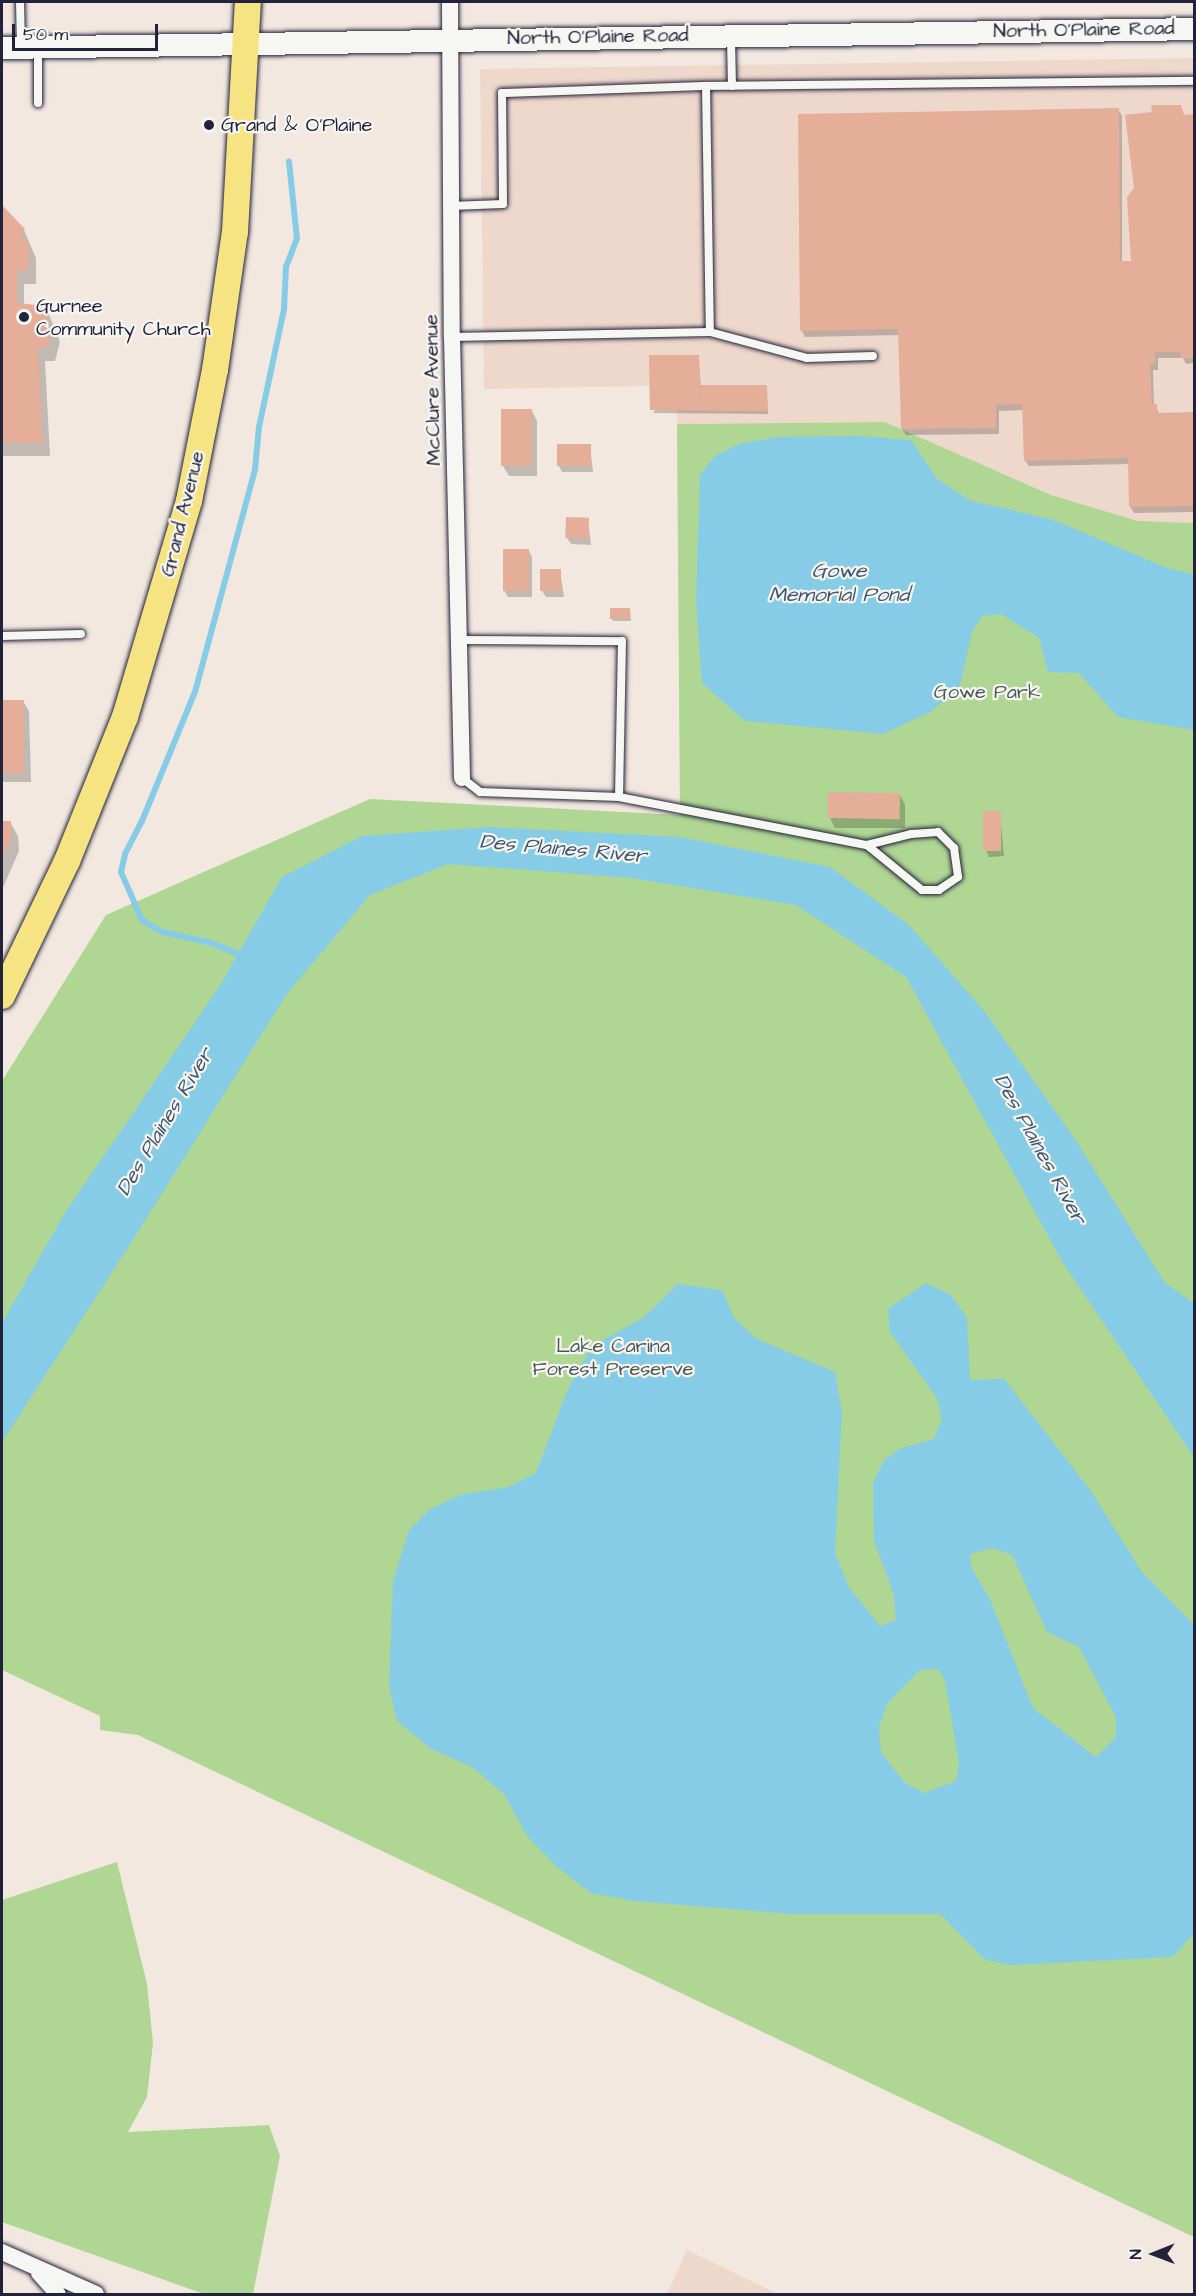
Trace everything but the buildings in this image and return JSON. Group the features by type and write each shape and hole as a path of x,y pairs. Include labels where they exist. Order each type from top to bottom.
{"main road":[{"name":"Grand Avenue","path":"2,996 67,861 125,717 189,501 227,293 239,182 248,2"}],"street":[{"name":"McClure Avenue","path":"450,2 452,337 462,778"},
{"name":"North O'Plaine Road","path":"20,48 730,34 1194,29"},
{"path":"2,2252 96,2295"},
{"path":"32,2266 58,2295"}],"lane":[{"path":"20,2 20,48 38,103"},
{"path":"730,34 732,86"},
{"path":"450,206 503,204 502,93 706,86 1194,81"},
{"path":"706,86 710,332"},
{"path":"452,337 710,332 807,358 873,356"},
{"path":"2,636 81,633"},
{"path":"459,640 622,641 619,797"},
{"path":"462,778 480,792 619,797 867,845 911,834 938,832 954,848 958,877 939,890 922,890 867,845"}],"shaded area":[{"path":"1194,58 1194,523 1138,521 1051,495 885,422 677,424 677,410 650,410 649,386 484,389 480,69"},
{"path":"687,2250 778,2294 667,2294"}],"green space":[{"name":"Lake Carina Forest Preserve","path":"885,422 1051,495 1138,521 1194,523 1194,2237 138,1735 100,1730 100,1716 2,1670 2,1081 106,915 370,799 680,815 677,424"},
{"path":"117,1862 147,1984 153,2043 147,2097 128,2132 269,2125 280,2156 253,2294 204,2294 2,2222 2,1900"}],"water":[{"name":"Gowe Memorial Pond","path":"857,436 911,440 937,479 971,501 1051,519 1165,567 1194,575 1194,730 1118,717 1079,673 1048,672 1039,638 1001,614 982,616 972,632 960,686 932,711 883,734 745,721 702,683 696,600 700,475 715,456 739,444 778,437"},
{"name":"Des Plaines River","path":"488,827 680,837 830,867 909,925 985,1012 1077,1142 1165,1283 1194,1303 1194,1457 1063,1263 906,977 796,905 631,878 448,864 370,895 286,995 131,1243 2,1442 2,1323 65,1213 219,987 282,877 362,836"},
{"path":"926,1283 951,1295 967,1318 970,1380 1004,1379 1091,1491 1142,1572 1194,1625 1194,1933 1173,1957 1010,1965 984,1959 940,1914 790,1914 634,1901 591,1893 557,1867 528,1837 504,1794 472,1767 431,1749 397,1721 389,1686 393,1581 409,1530 429,1510 460,1495 508,1487 536,1473 568,1389 592,1346 643,1318 678,1284 722,1290 734,1318 757,1339 835,1372 842,1412 835,1552 848,1586 880,1626 896,1620 894,1595 874,1541 873,1482 885,1459 902,1448 934,1439 942,1419 937,1398 890,1332 888,1309","holes":["993,1548 1012,1555 1047,1632 1079,1647 1116,1717 1116,1737 1096,1757 1033,1708 990,1599 972,1569 970,1554","938,1669 945,1681 959,1764 956,1781 924,1793 905,1783 881,1752 879,1727 887,1704 920,1670"]}],"waterway":[{"path":"246,957 212,943 162,932 142,920 121,872 125,854 142,821 195,692 255,469 259,427 284,309 286,267 297,239 289,161"}],"place":[{"name":"Grand & O'Plaine","path":"209,125"},
{"name":"Gurnee Community Church","path":"24,317"}],"park label":[{"name":"Gowe Park","path":"987,692"}]}
